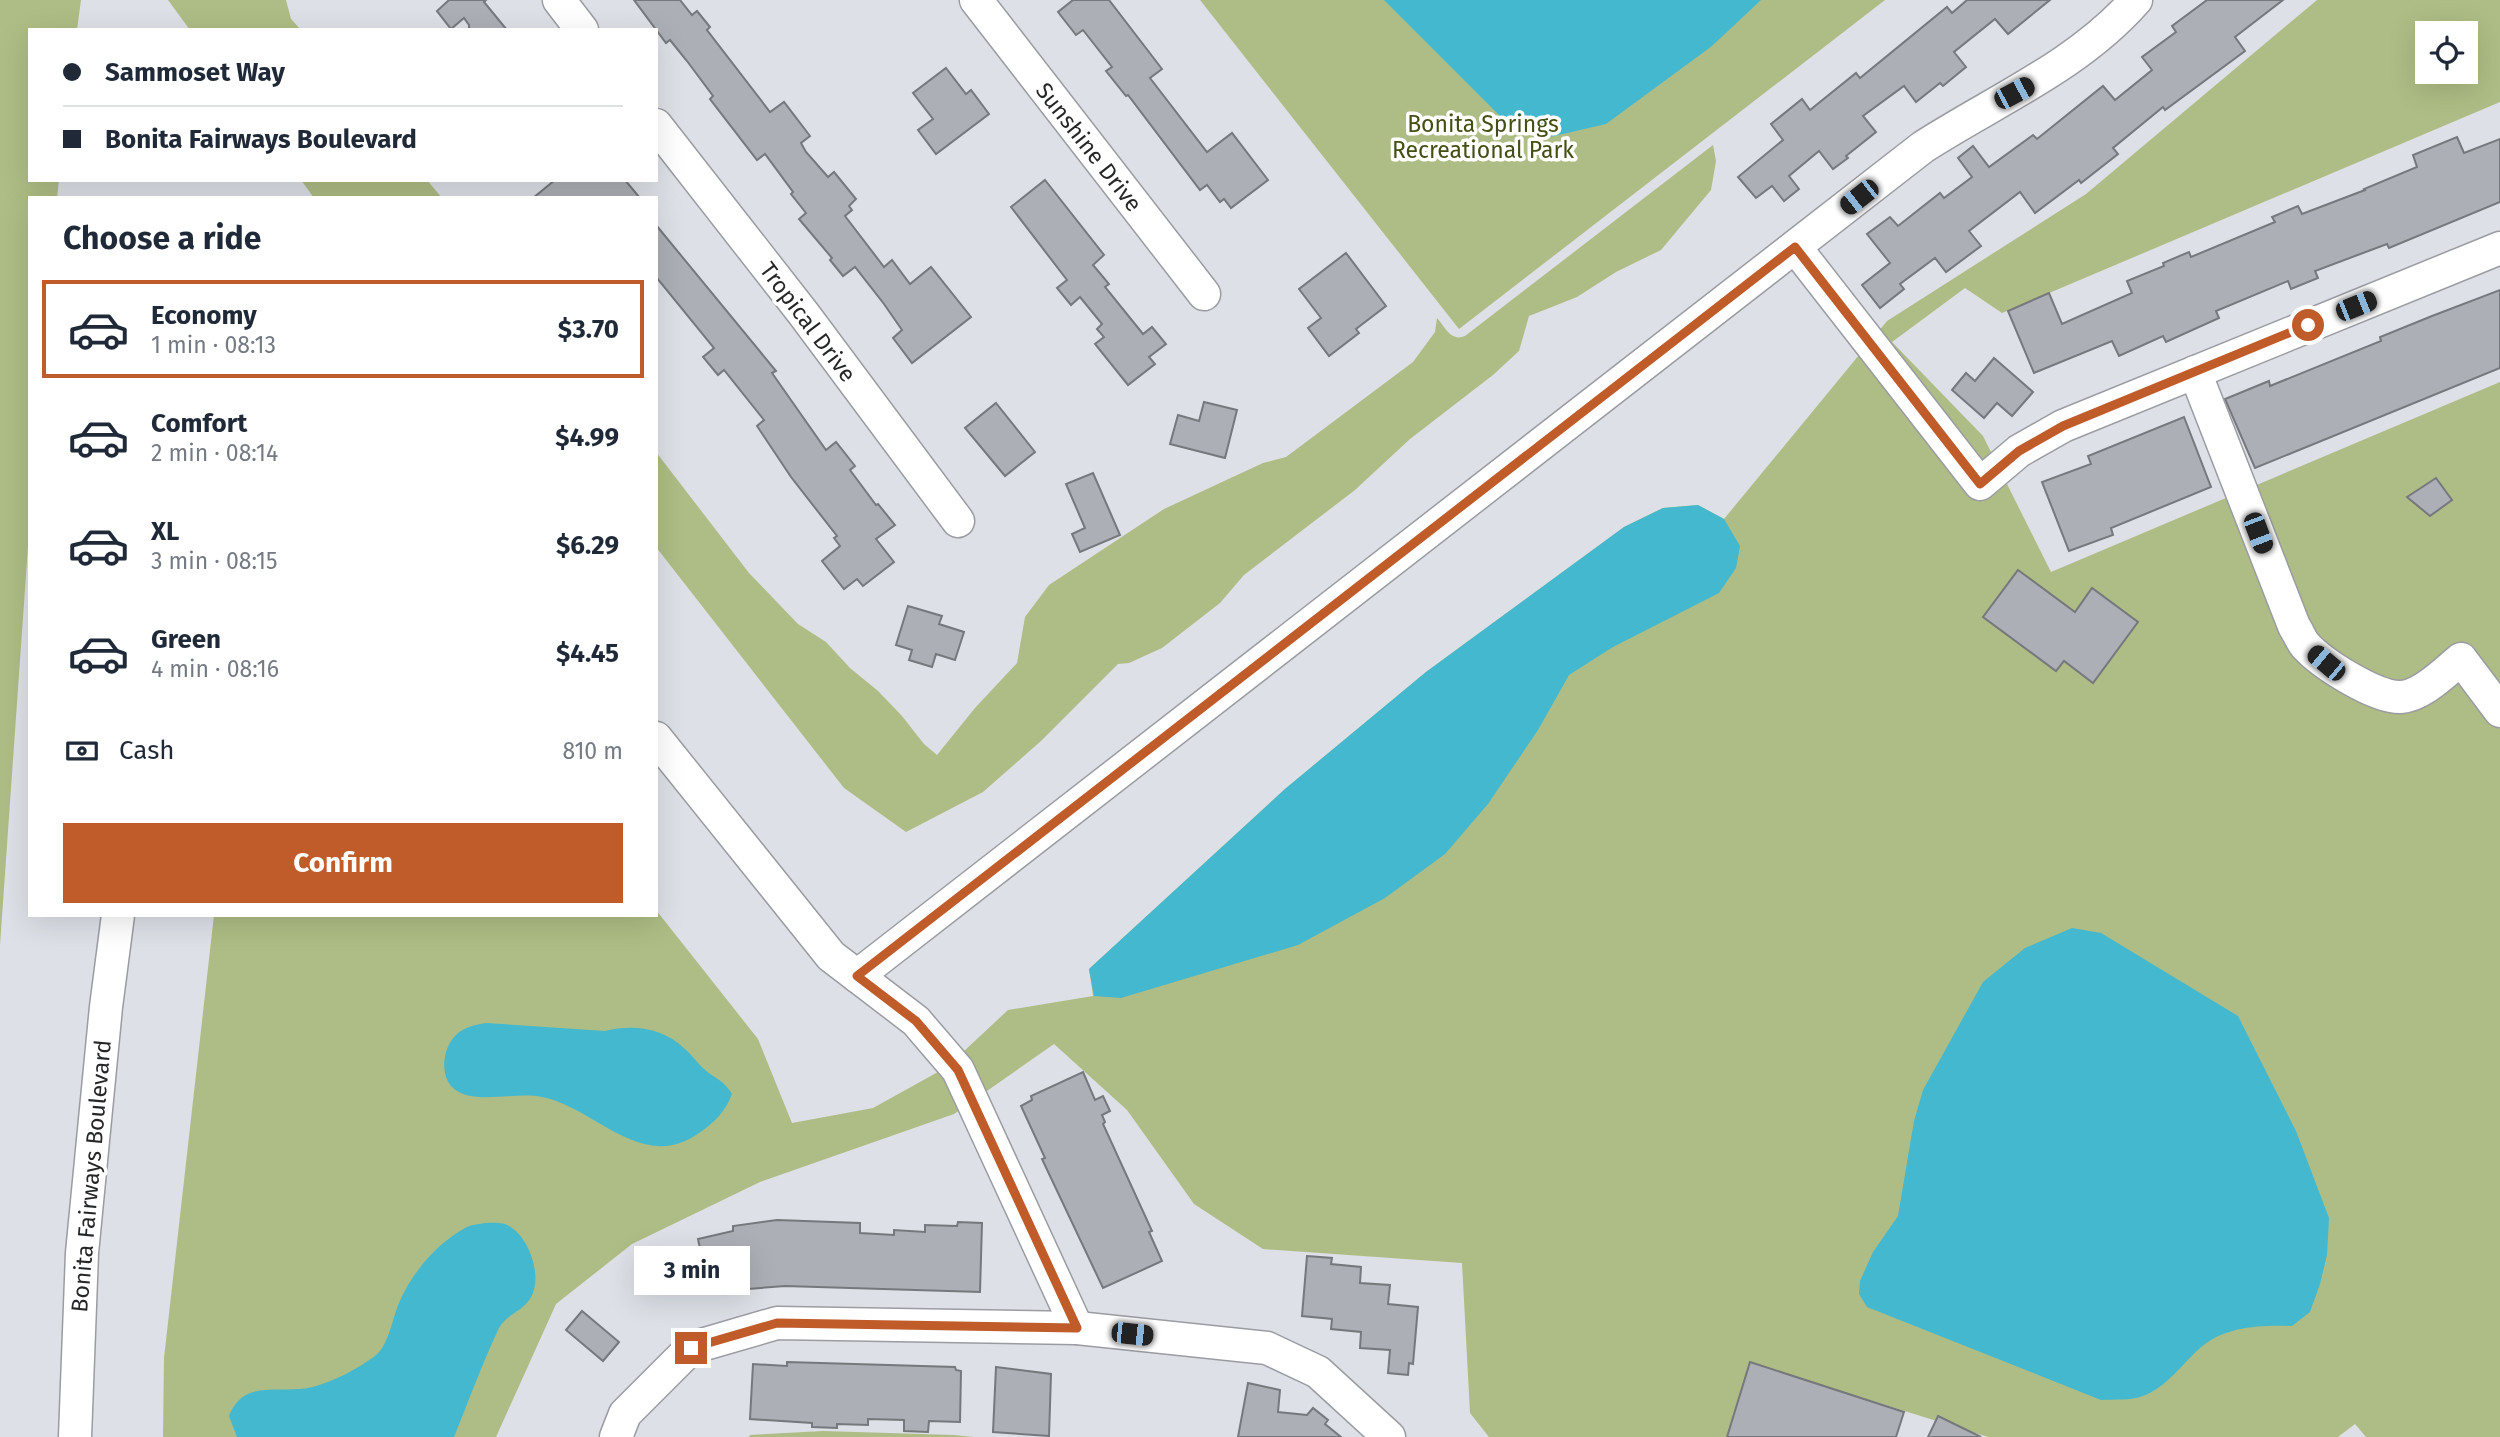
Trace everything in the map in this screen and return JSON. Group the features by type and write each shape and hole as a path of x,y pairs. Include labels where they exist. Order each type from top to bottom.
{"street":[{"path":"559,0 580,28"},
{"name":"Sunshine Drive","path":"976,0 1204,294"},
{"path":"857,976 1923,147 1966,119 2038,80 2101,35 2136,0"},
{"name":"Tropical Drive","path":"658,128 803,313 958,521"},
{"path":"1795,247 1980,484 2009,458 2040,438 2500,248"},
{"path":"2195,372 2294,626 2305,645 2326,663 2358,683 2402,698 2436,681 2461,659 2500,711"},
{"path":"658,740 831,956 916,1021 958,1070 1077,1328"},
{"name":"Bonita Fairways Boulevard","path":"75,1437 82,1253 106,1007 118,917"},
{"path":"616,1437 625,1414 691,1348 777,1323 1077,1328 1268,1348 1318,1372 1389,1437"}],"green space":[{"path":"0,0 81,0 77,28 28,28 28,182 59,182 57,196 28,196 28,546 0,945"},
{"path":"168,0 286,0 291,19 299,28 189,28"},
{"name":"Bonita Springs Recreational Park","path":"1200,0 1885,0 1459,329"},
{"path":"2317,0 2500,0 2500,102 2002,313 1965,288 1892,342 1983,436 2051,572 2500,382 2500,1437 2366,1437 2355,1424 2338,1437 1988,1437 1751,1363 1727,1437 1489,1437 1470,1413 1462,1263 1263,1249 1194,1204 1127,1110 1054,1044 954,1114 760,1182 632,1244 556,1304 496,1437 163,1437 164,1358 214,917 658,917 658,913 758,1039 792,1123 873,1108 947,1067 1008,1010 1093,996 1089,969 1285,789 1426,672 1624,527 1663,508 1698,505 1724,519 1887,321 2086,194"},
{"path":"1713,145 1716,161 1711,190 1661,250 1616,272 1577,297 1529,316 1519,351 1493,375 1410,439 1355,490 1244,575 1220,603 1162,648 1129,663 1118,664 1041,741 983,792 906,832 844,788 658,550 658,455 749,573 798,624 826,642 850,668 878,691 924,744 937,755 975,708 1017,663 1025,617 1049,585 1164,509 1263,463 1286,457 1413,362 1435,332 1437,318 1452,335 1465,336"},
{"path":"302,182 429,182 440,196 313,196"},
{"path":"823,1431 954,1435 974,1437 749,1437"}],"water":[{"path":"1384,0 1761,0 1712,46 1606,124 1550,137 1512,128"},
{"path":"1698,505 1724,519 1740,546 1736,568 1719,593 1613,647 1569,675 1538,730 1488,804 1445,854 1385,898 1298,945 1121,998 1094,996 1089,969 1285,789 1426,672 1624,527 1663,508"},
{"path":"2072,928 2101,933 2238,1016 2296,1131 2329,1218 2327,1255 2310,1312 2292,1326 2244,1328 2221,1335 2200,1348 2160,1387 2133,1399 2101,1400 1867,1307 1859,1294 1860,1281 1873,1252 1898,1216 1914,1121 1923,1090 1983,982 2025,948"},
{"path":"486,1023 605,1031 637,1028 658,1032 685,1049 732,1094 719,1116 699,1133 678,1144 658,1146 619,1134 562,1103 542,1097 483,1097 461,1093 453,1088 444,1069 448,1047 463,1030"},
{"path":"485,1223 507,1225 522,1238 535,1269 534,1290 527,1303 499,1328 454,1437 237,1437 229,1416 244,1396 265,1390 313,1387 346,1374 375,1356 387,1339 404,1292 426,1260 455,1234 467,1227"}],"building":[{"path":"449,0 486,0 484,2 505,28 469,28 464,18 450,28 437,11"},
{"path":"634,0 680,0 692,15 697,11 710,27 707,30 770,112 784,102 810,136 801,143 806,152 828,177 834,172 856,199 849,206 852,210 845,216 884,267 892,260 910,284 931,267 971,317 912,363 893,338 902,330 884,304 855,267 843,276 830,260 832,258 799,219 806,213 765,154 757,160 710,99 713,96 687,61 670,40 666,43 658,28 655,28"},
{"path":"1073,0 1109,0 1162,69 1150,78 1207,152 1232,133 1268,180 1231,208 1224,199 1220,202 1207,185 1200,190 1128,95 1126,96 1106,71 1112,67 1083,30 1076,35 1058,12"},
{"path":"1967,0 2050,0 2008,34 1995,19 1954,52 1966,67 1943,86 1940,83 1916,102 1904,86 1863,116 1876,132 1833,169 1819,151 1789,176 1799,189 1784,201 1772,186 1756,198 1738,177 1783,140 1771,124 1802,99 1810,110 1856,73 1860,78 1947,7 1952,13"},
{"path":"2207,0 2283,0 2235,37 2245,51 2165,110 2163,107 2113,148 2118,154 2081,183 2079,180 2035,213 2020,192 1969,231 1981,246 1946,272 1935,258 1900,284 1904,289 1880,308 1862,285 1890,263 1867,234 1890,217 1898,226 1940,193 1944,198 1972,177 1958,158 1973,146 1989,167 2033,135 2037,139 2103,86 2115,100 2152,70 2142,57 2176,32 2172,26"},
{"path":"946,68 966,94 971,90 989,114 936,154 918,130 933,119 913,93"},
{"path":"2457,137 2464,153 2500,139 2500,202 2389,248 2387,244 2315,271 2318,278 2291,289 2288,281 2216,311 2219,318 2166,342 2163,336 2119,356 2112,341 2034,373 2008,311 2049,293 2062,324 2132,293 2127,281 2164,266 2163,263 2189,252 2191,257 2275,222 2272,217 2298,206 2302,214 2365,190 2417,167 2413,155"},
{"path":"1045,180 1104,255 1093,265 1109,284 1105,287 1143,334 1152,327 1166,344 1149,357 1155,364 1128,385 1095,344 1104,337 1097,329 1102,324 1080,297 1071,305 1057,288 1067,280 1011,207"},
{"path":"553,182 627,182 638,196 535,196"},
{"path":"658,227 776,371 772,373 826,450 836,442 855,466 850,470 895,525 876,539 894,562 863,586 857,579 844,589 822,561 840,546 834,538 837,536 791,477 757,426 764,420 724,370 718,375 703,357 714,348 658,279"},
{"path":"1346,253 1386,306 1356,329 1359,333 1329,356 1308,328 1321,318 1299,289"},
{"path":"2500,290 2500,368 2255,468 2225,399 2269,381 2270,386 2381,341 2380,337"},
{"path":"1994,358 2033,392 2012,416 1997,403 1984,418 1952,390 1966,373 1975,381"},
{"path":"1204,402 1237,410 1225,458 1170,444 1178,415 1199,421"},
{"path":"996,403 1035,452 1005,476 965,428"},
{"path":"2184,417 2211,487 2111,528 2113,535 2069,551 2042,482 2091,464 2088,456"},
{"path":"1093,473 1120,535 1080,552 1072,534 1085,528 1066,484"},
{"path":"2436,478 2452,500 2430,516 2407,497"},
{"path":"2018,570 2075,612 2092,588 2138,622 2093,683 2064,661 2056,671 1983,617"},
{"path":"908,606 942,616 939,624 964,632 955,660 936,654 932,667 909,660 912,650 896,645"},
{"path":"1083,1072 1095,1100 1103,1096 1110,1111 1102,1115 1105,1122 1103,1124 1152,1231 1149,1232 1162,1261 1103,1288 1042,1159 1045,1158 1021,1106 1032,1100 1031,1096"},
{"path":"777,1220 860,1223 860,1233 894,1235 894,1230 925,1232 925,1225 957,1226 958,1222 982,1223 980,1292 785,1286 724,1294 721,1283 708,1286 698,1239 733,1231 733,1226"},
{"path":"1307,1256 1332,1258 1331,1264 1361,1267 1360,1283 1390,1285 1388,1304 1418,1307 1413,1364 1409,1363 1408,1375 1388,1373 1390,1350 1360,1348 1361,1332 1331,1329 1332,1319 1302,1316"},
{"path":"582,1311 619,1342 603,1361 566,1330"},
{"path":"787,1362 955,1367 961,1371 960,1422 929,1421 928,1432 904,1431 904,1420 868,1419 868,1425 837,1424 837,1428 812,1427 812,1423 750,1419 753,1364 787,1366"},
{"path":"1750,1362 1904,1412 1896,1437 1727,1437"},
{"path":"996,1367 1051,1374 1049,1436 993,1432"},
{"path":"1248,1383 1280,1390 1278,1412 1307,1415 1313,1408 1328,1420 1325,1424 1341,1437 1238,1437"},
{"path":"1938,1416 1981,1437 1928,1437"}],"route":[{"path":"691,1348 777,1323 1077,1328 958,1070 916,1021 857,976 1795,247 1980,484 2019,451 2063,426 2308,325"}]}
